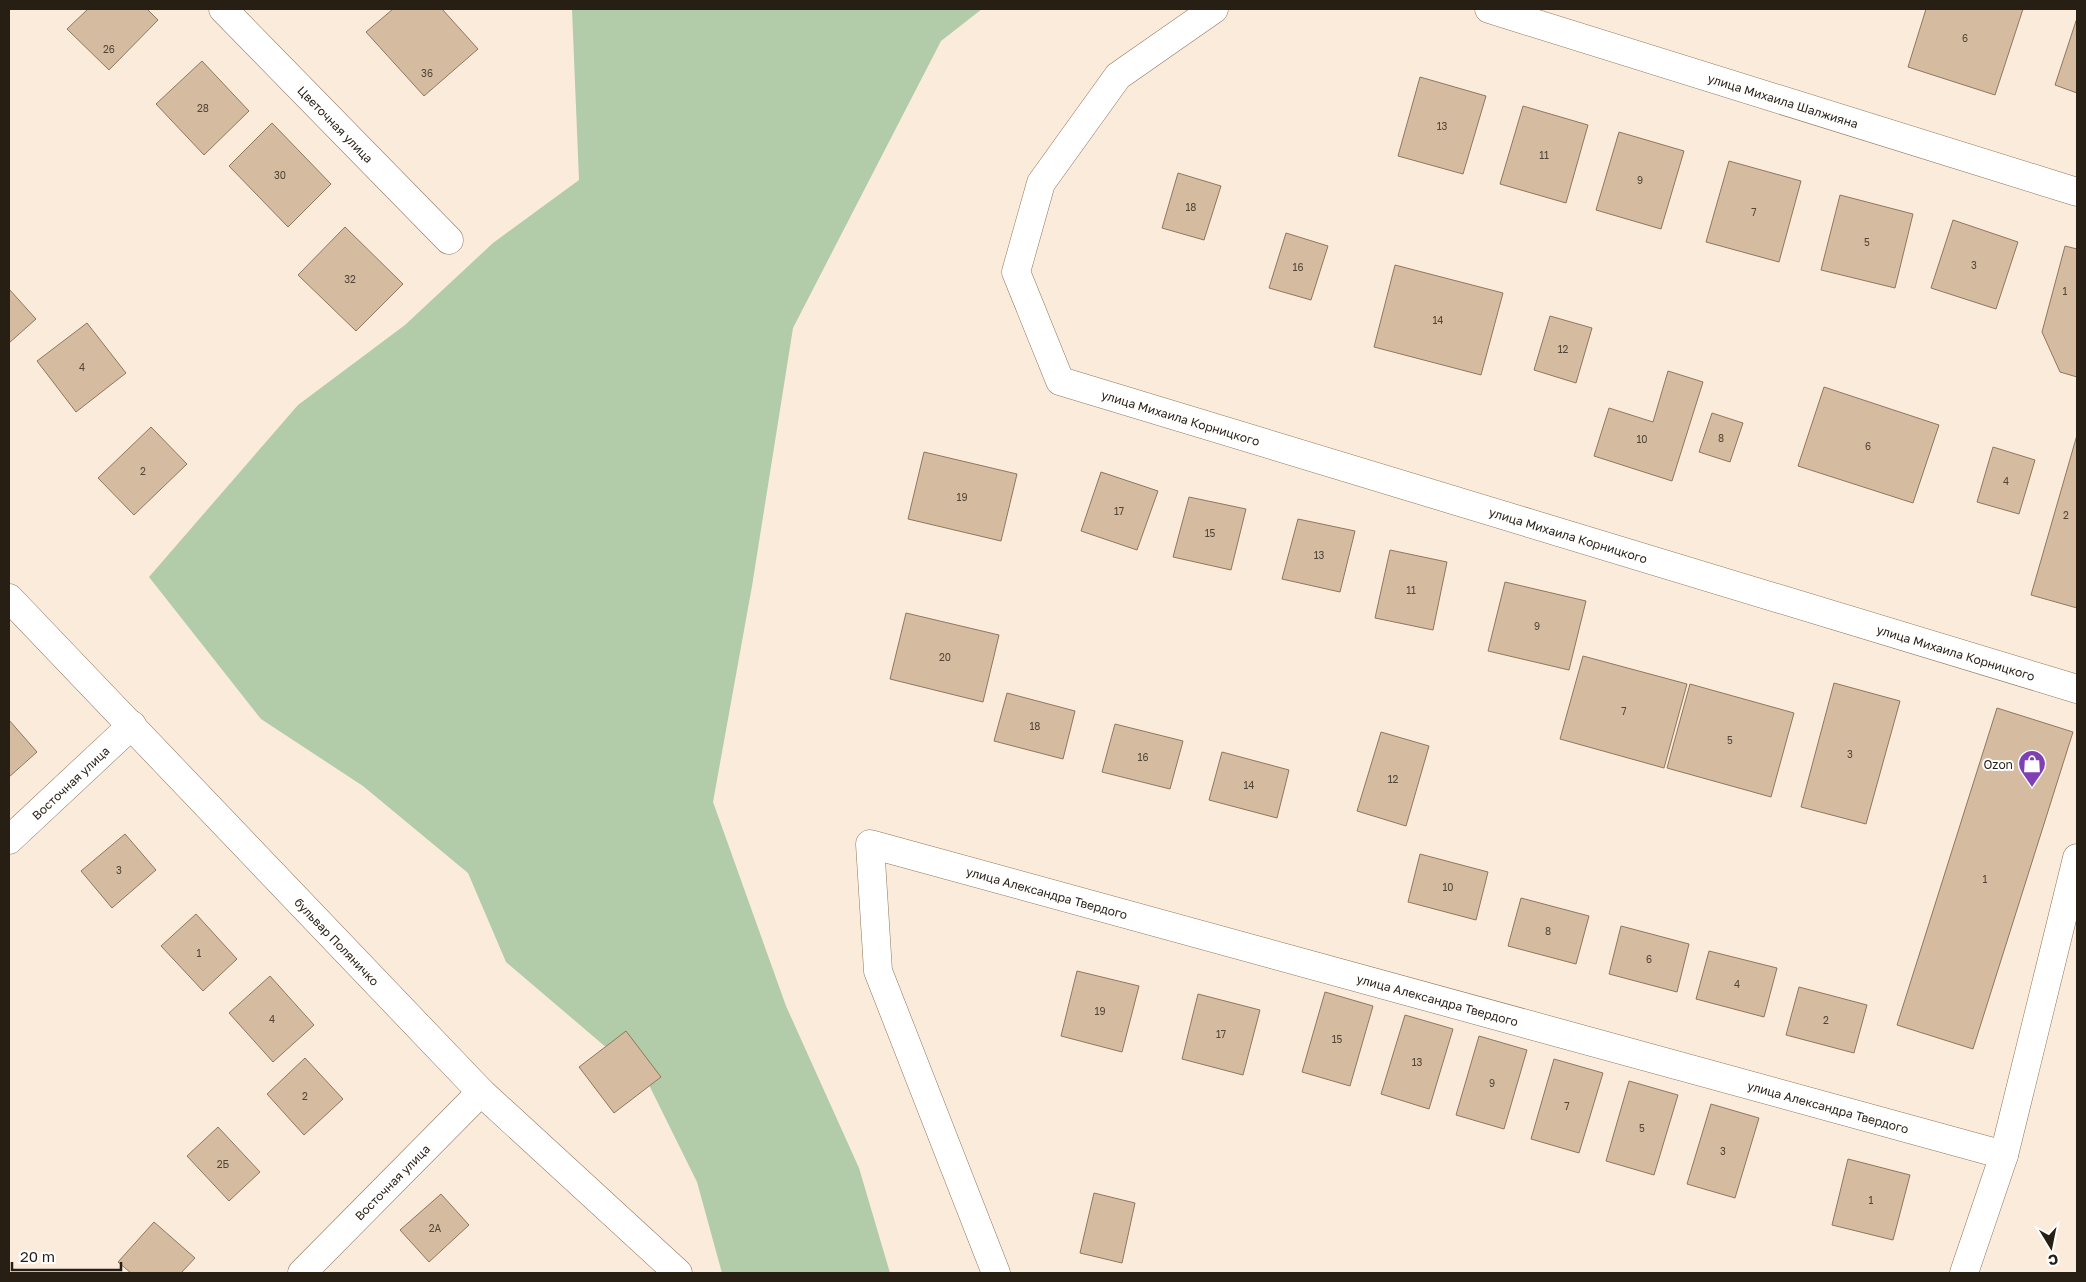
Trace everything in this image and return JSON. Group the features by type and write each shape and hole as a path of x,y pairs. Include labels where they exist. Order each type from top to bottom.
{"street":[{"name":"Цветочная улица","path":"223,9 449,240"},
{"name":"улица Михаила Корницкого","path":"1214,9 1118,76 1041,183 1016,272 1060,381 2077,689"},
{"name":"улица Михаила Шалжияна","path":"1489,9 2077,192"},
{"name":"бульвар Поляничко","path":"9,598 481,1092 678,1273"},
{"name":"Восточная улица","path":"9,840 132,725"},
{"name":"улица Александра Твердого","path":"996,1273 878,971 870,844 2004,1155"},
{"path":"1964,1273 2004,1155 2077,858"},
{"name":"Восточная улица","path":"302,1273 481,1092"}],"green space":[{"path":"572,9 982,9 941,41 793,328 752,586 713,802 786,1006 859,1168 890,1273 722,1273 697,1182 648,1083 506,962 468,873 363,786 261,719 149,577 298,405 405,325 493,243 579,180"}],"building":[{"path":"88,9 147,9 158,20 109,70 67,29"},
{"path":"393,9 442,9 478,49 424,96 366,32"},
{"path":"1926,9 2023,9 1995,95 1908,67"},
{"path":"2077,18 2077,93 2055,85"},
{"path":"202,61 249,111 204,155 156,104"},
{"path":"1420,77 1486,96 1463,174 1398,156"},
{"path":"1523,106 1588,125 1566,203 1500,184"},
{"path":"272,123 331,184 288,227 229,166"},
{"path":"1619,132 1684,151 1661,229 1596,210"},
{"path":"1729,161 1801,181 1779,262 1706,242"},
{"path":"1178,173 1221,186 1204,240 1162,228"},
{"path":"1840,195 1913,214 1895,288 1821,270"},
{"path":"1953,220 2018,242 1996,309 1931,288"},
{"path":"345,227 403,284 356,331 298,275"},
{"path":"1286,233 1328,246 1311,300 1269,288"},
{"path":"2065,246 2077,249 2077,377 2060,372 2042,332"},
{"path":"1395,265 1503,293 1481,375 1374,347"},
{"path":"9,289 36,319 9,343"},
{"path":"1550,316 1592,328 1576,383 1534,370"},
{"path":"87,323 126,373 76,412 37,361"},
{"path":"1668,371 1703,382 1672,481 1594,456 1609,408 1653,422"},
{"path":"1824,387 1939,425 1913,503 1798,466"},
{"path":"1712,413 1743,423 1730,462 1699,452"},
{"path":"151,427 187,464 134,515 98,478"},
{"path":"2077,435 2077,608 2031,595"},
{"path":"1993,447 2035,460 2019,514 1977,502"},
{"path":"924,452 1017,474 1001,541 908,519"},
{"path":"1101,472 1158,491 1137,550 1081,531"},
{"path":"1189,497 1246,509 1231,570 1173,557"},
{"path":"1298,519 1355,531 1340,592 1282,579"},
{"path":"1390,550 1447,562 1433,630 1375,618"},
{"path":"1505,582 1586,601 1569,670 1488,651"},
{"path":"906,613 999,635 983,702 890,679"},
{"path":"1583,656 1687,684 1664,768 1560,739"},
{"path":"1834,683 1900,701 1866,824 1801,807"},
{"path":"1690,684 1794,713 1771,797 1667,768"},
{"path":"1007,693 1075,711 1063,759 994,741"},
{"path":"1997,708 2073,732 1973,1049 1897,1025"},
{"path":"9,720 37,752 9,777"},
{"path":"1115,724 1183,741 1170,789 1102,772"},
{"path":"1381,732 1429,746 1406,826 1357,811"},
{"path":"1222,752 1289,770 1277,818 1209,800"},
{"path":"125,834 156,870 112,908 81,871"},
{"path":"1420,854 1488,872 1476,920 1408,902"},
{"path":"1521,898 1589,916 1576,964 1508,946"},
{"path":"196,914 237,959 203,991 161,946"},
{"path":"1621,926 1689,944 1677,992 1609,974"},
{"path":"1709,951 1777,968 1764,1017 1696,999"},
{"path":"1077,971 1139,986 1122,1052 1061,1036"},
{"path":"270,976 314,1025 273,1062 229,1013"},
{"path":"1799,987 1867,1005 1854,1053 1786,1035"},
{"path":"1325,992 1373,1006 1350,1086 1302,1072"},
{"path":"1198,994 1260,1010 1243,1075 1182,1059"},
{"path":"1405,1015 1453,1029 1429,1109 1381,1094"},
{"path":"626,1031 661,1077 614,1113 579,1067"},
{"path":"1479,1036 1527,1050 1504,1129 1456,1115"},
{"path":"305,1058 343,1099 304,1135 267,1094"},
{"path":"1554,1059 1603,1073 1579,1153 1531,1139"},
{"path":"1629,1081 1678,1095 1654,1175 1606,1161"},
{"path":"1711,1104 1759,1118 1735,1198 1687,1184"},
{"path":"218,1127 260,1172 229,1201 187,1156"},
{"path":"1848,1159 1910,1175 1893,1240 1832,1225"},
{"path":"1094,1193 1135,1203 1122,1263 1080,1253"},
{"path":"441,1194 469,1225 429,1262 400,1230"},
{"path":"154,1222 195,1258 181,1273 131,1273 118,1262"}],"place":[{"name":"Ozon","path":"2032,788"}]}
